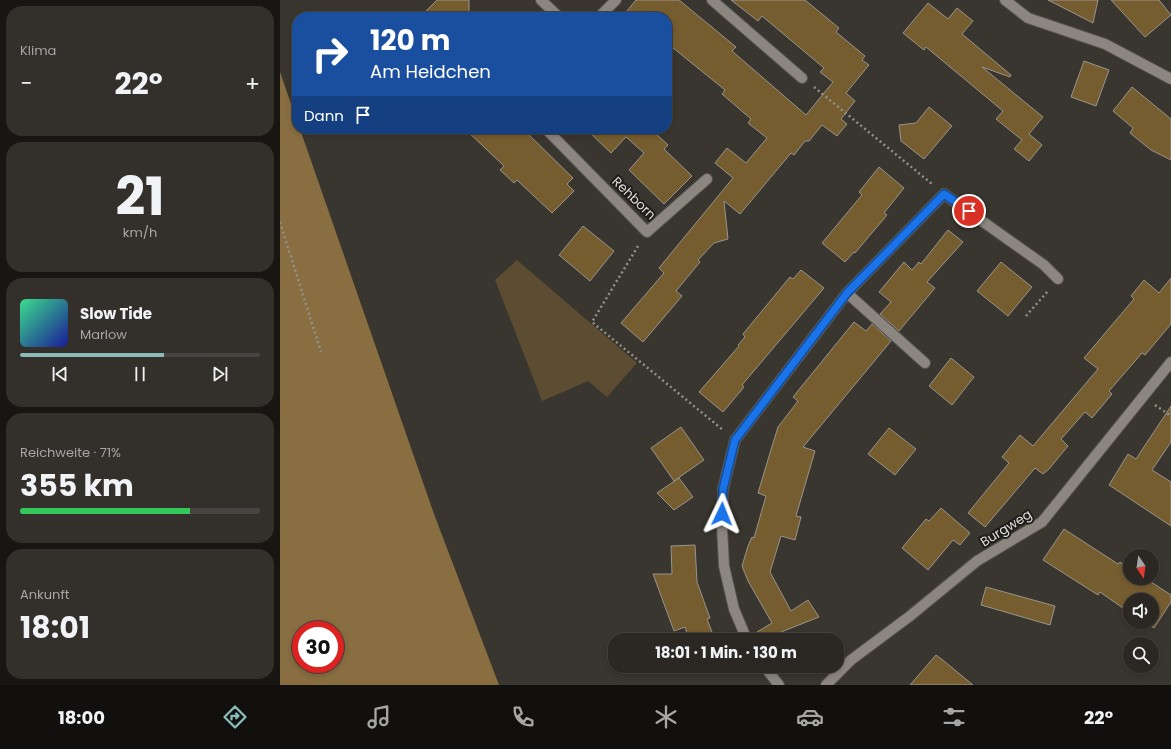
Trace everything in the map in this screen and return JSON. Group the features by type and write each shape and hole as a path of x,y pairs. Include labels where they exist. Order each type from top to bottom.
{"street":[{"path":"541,0 554,12"},
{"path":"603,12 616,0"},
{"path":"712,0 802,78"},
{"path":"1005,0 1028,18 1105,44 1171,79"},
{"name":"Rehborn","path":"551,134 647,232 707,179"},
{"path":"744,633 734,609 724,566 723,489 735,440 847,293 944,194 1044,265 1058,279"},
{"path":"847,293 925,363"},
{"name":"Burgweg","path":"826,685 850,660 910,616 977,561 1042,522 1171,362"},
{"path":"770,673 779,685"}],"path":[{"path":"802,78 944,194"},
{"path":"280,222 321,352"},
{"path":"647,232 592,322 735,440"},
{"path":"1026,316 1058,279"}],"shaded area":[{"path":"280,72 292,107 292,134 302,134 434,514 499,685 280,685"},
{"path":"517,260 637,363 607,397 588,381 542,401 495,280"}],"building":[{"path":"437,0 469,0 469,12 425,12"},
{"path":"636,0 679,0 736,47 732,51 806,115 833,82 820,72 824,68 762,16 758,21 731,0 805,0 839,28 836,32 865,56 862,60 869,65 846,93 855,101 841,119 847,124 837,136 822,125 809,141 805,141 794,155 791,153 740,214 724,201 728,239 714,243 698,260 700,262 676,291 682,296 643,342 621,323 664,273 659,268 733,178 715,163 727,148 746,163 767,138 748,123 751,119 722,94 725,90 672,47 672,12 626,12"},
{"path":"1048,0 1098,0 1093,23"},
{"path":"1111,0 1159,0 1171,15 1145,37"},
{"path":"928,3 948,19 957,8 973,21 962,34 1011,75 1010,77 982,67 1043,117 1029,134 1042,145 1029,161 1014,149 1022,140 996,119 1003,111 926,47 924,50 903,33"},
{"path":"1084,61 1109,70 1096,106 1071,97"},
{"path":"1132,87 1171,119 1171,160 1151,150 1130,133 1133,128 1113,111"},
{"path":"929,107 952,126 924,159 901,141 899,125 916,123"},
{"path":"470,134 528,134 573,178 567,184 574,191 552,213 517,180 514,183 500,170 504,166"},
{"path":"591,134 656,134 668,145 664,149 692,176 664,204 629,170 644,153 626,137 611,153"},
{"path":"879,167 904,188 884,213 887,215 855,253 854,252 845,262 822,243 862,195 859,192"},
{"path":"583,226 614,251 590,281 559,255"},
{"path":"948,230 963,242 927,282 935,288 899,331 880,314 891,302 879,292 904,262 912,270 919,262 921,264"},
{"path":"1001,262 1032,287 1008,316 977,291"},
{"path":"801,270 824,288 742,385 744,387 723,412 699,392 739,346 738,345 745,337 743,334 790,277 793,279"},
{"path":"1171,278 1171,324 1145,355 1142,353 1109,391 1112,394 1092,418 1085,412 1061,439 1068,446 1049,469 1043,474 1035,468 985,527 968,513 1009,463 1002,457 1020,435 1033,446 1098,369 1084,358 1134,299 1131,296 1144,280 1159,293"},
{"path":"854,322 866,331 872,324 891,341 803,447 815,451 796,516 801,517 795,540 781,536 770,572 791,611 808,600 819,617 779,633 758,633 772,623 748,581 742,566 748,546 752,537 754,538 766,496 758,493 778,427 798,401 793,397"},
{"path":"951,358 974,377 952,405 929,386"},
{"path":"1171,406 1171,442 1152,470 1171,482 1171,526 1109,485 1128,454 1136,459"},
{"path":"681,427 704,460 674,481 651,448"},
{"path":"889,428 916,449 895,475 868,454"},
{"path":"679,478 693,497 674,510 657,493"},
{"path":"941,508 970,533 960,545 953,540 928,570 902,548 926,519 929,521"},
{"path":"1064,529 1118,564 1120,562 1123,564 1123,585 1156,585 1171,595 1171,602 1159,620 1159,593 1123,593 1123,608 1100,592 1098,595 1043,560"},
{"path":"695,545 697,582 710,618 707,619 712,633 687,633 685,627 674,631 653,574 672,574 671,546"},
{"path":"986,587 1055,606 1050,625 981,605"},
{"path":"936,655 944,661 973,685 910,685"}],"route":[{"path":"722,514 723,489 735,440 847,293 944,194 969,211"}]}
